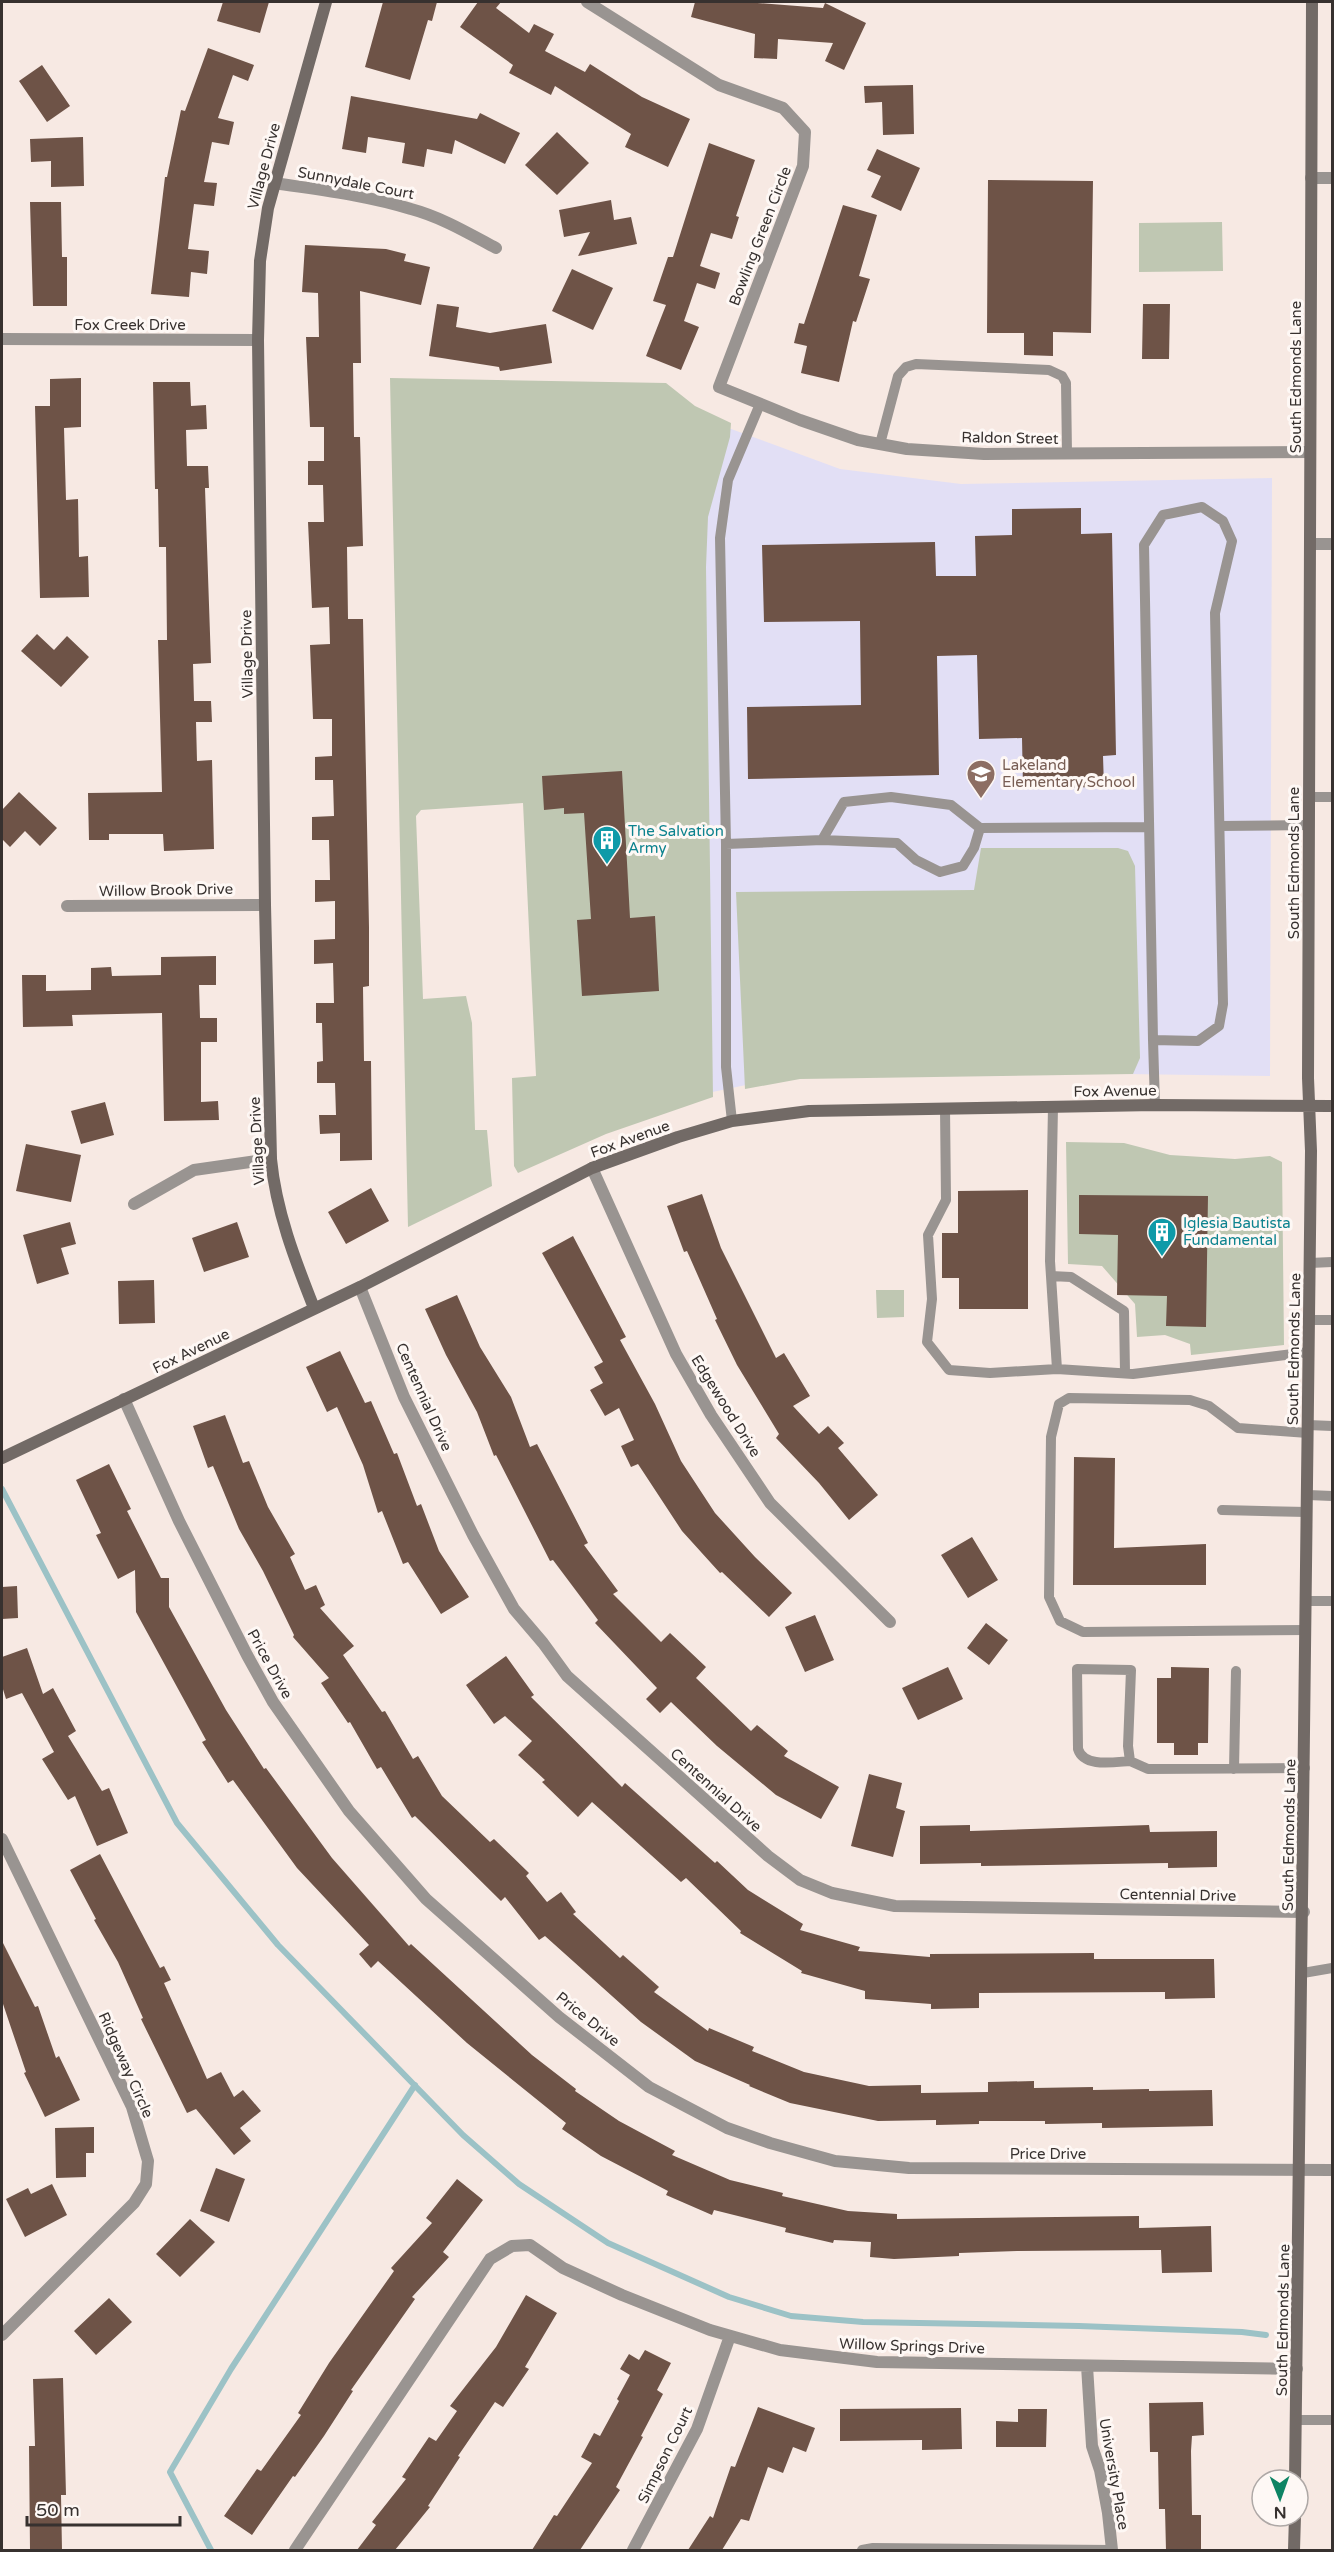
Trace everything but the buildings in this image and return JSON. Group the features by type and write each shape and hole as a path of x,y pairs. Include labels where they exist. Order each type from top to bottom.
{"street":[{"name":"Village Drive","path":"314,1308 282,1217 273,1180 271,1159 265,904 258,340 261,252 274,183 326,2"},
{"name":"Bowling Green Circle","path":"587,2 719,85 783,108 805,132 803,166 719,387"},
{"name":"South Edmonds Lane","path":"1295,2468 1301,2171 1310,1263 1312,2"},
{"path":"1311,178 1332,178"},
{"name":"Sunnydale Court","path":"274,183 361,196 412,209 456,225 496,248"},
{"name":"Fox Creek Drive","path":"2,339 258,340"},
{"name":"Raldon Street","path":"719,387 858,440 907,449 984,454 1310,452"},
{"path":"1310,544 1332,544"},
{"name":"Willow Brook Drive","path":"67,906 265,904"},
{"name":"Fox Avenue","path":"2,1458 360,1287 592,1168 678,1137 732,1121 809,1111 1155,1105 1332,1106"},
{"path":"134,1204 194,1170 271,1159"},
{"name":"Edgewood Drive","path":"592,1168 676,1354 711,1415 770,1503 890,1622"},
{"name":"Centennial Drive","path":"360,1287 404,1397 473,1535 514,1609 567,1676 768,1856 800,1880 832,1893 895,1906 1304,1912"},
{"name":"Price Drive","path":"124,1400 179,1521 252,1665 273,1702 349,1811 426,1899 559,2017 649,2087 727,2128 835,2161 909,2168 1332,2170"},
{"name":"Ridgeway Circle","path":"2,1839 132,2107 148,2161 146,2184 134,2203 2,2335"},
{"name":"Willow Springs Drive","path":"295,2550 490,2259 512,2246 530,2245 572,2272 633,2299 730,2336 780,2350 877,2362 1297,2368"},
{"name":"Simpson Court","path":"633,2550 697,2429 730,2336"},
{"name":"University Place","path":"1087,2366 1092,2446 1106,2502 1112,2550"},
{"path":"1294,2550 1295,2528"}],"lane":[{"path":"880,444 898,376 906,367 916,364 1049,370 1062,376 1066,382 1067,454"},
{"path":"732,1121 726,1067 726,844 720,538 728,480 760,404"},
{"path":"1154,1040 1198,1041 1220,1026 1223,1004 1215,613 1232,541 1223,521 1202,507 1163,514 1144,544 1155,1105"},
{"path":"1309,796 1332,797"},
{"path":"822,840 844,802 891,797 951,805 980,828 1149,827"},
{"path":"1220,826 1309,825"},
{"path":"726,844 822,840 897,843 916,860 940,872 963,866 974,848 980,828"},
{"path":"1053,1107 1051,1276 1057,1369"},
{"path":"945,1108 946,1200 928,1235 932,1299 927,1342 949,1370 990,1373 1057,1369 1125,1373 1309,1352"},
{"path":"1310,1263 1332,1262"},
{"path":"1051,1276 1071,1277 1124,1311 1125,1373"},
{"path":"1309,1320 1332,1320"},
{"path":"1306,1630 1083,1632 1060,1621 1053,1611 1049,1597 1051,1437 1059,1404 1069,1398 1190,1400 1209,1406 1238,1428 1308,1429 1332,1425"},
{"path":"1308,1495 1332,1496"},
{"path":"1222,1510 1307,1512"},
{"path":"1306,1601 1332,1601"},
{"path":"1130,1761 1128,1746 1131,1670 1077,1669 1078,1749 1080,1756 1086,1760 1130,1761 1148,1769 1305,1768"},
{"path":"1234,1769 1236,1671"},
{"path":"1303,1973 1332,1968"},
{"path":"1296,2420 1332,2420"},
{"path":"862,2550 873,2548 1112,2550"}],"shaded area":[{"name":"Lakeland Elementary School","path":"712,422 840,469 961,484 1272,478 1270,1076 899,1071 785,1077 698,1095 686,526"}],"green space":[{"path":"1222,222 1223,271 1139,272 1139,223"},
{"path":"390,378 666,383 695,406 731,423 730,437 708,517 706,567 713,1097 606,1134 518,1173 514,1166 512,1078 536,1076 523,803 421,810 416,816 423,999 466,996 472,1023 475,1130 487,1130 492,1186 408,1227"},
{"path":"981,848 1118,848 1128,851 1135,866 1140,1058 1133,1074 800,1079 745,1089 736,892 974,890"},
{"path":"1066,1142 1124,1143 1170,1155 1235,1159 1270,1156 1282,1162 1284,1345 1191,1355 1190,1344 1165,1335 1137,1337 1135,1304 1102,1266 1068,1264"},
{"path":"876,1290 904,1290 904,1317 877,1318"}],"waterway":[{"path":"2,1489 177,1823 278,1945 463,2135 519,2184 608,2243 729,2297 791,2316 863,2322 1079,2326 1242,2332 1266,2335"},
{"path":"211,2550 170,2472 231,2369 415,2085"}],"place":[{"name":"Lakeland Elementary School","path":"981,800"},
{"name":"The Salvation Army","path":"607,866"},
{"name":"Iglesia Bautista Fundamental","path":"1162,1258"}]}
